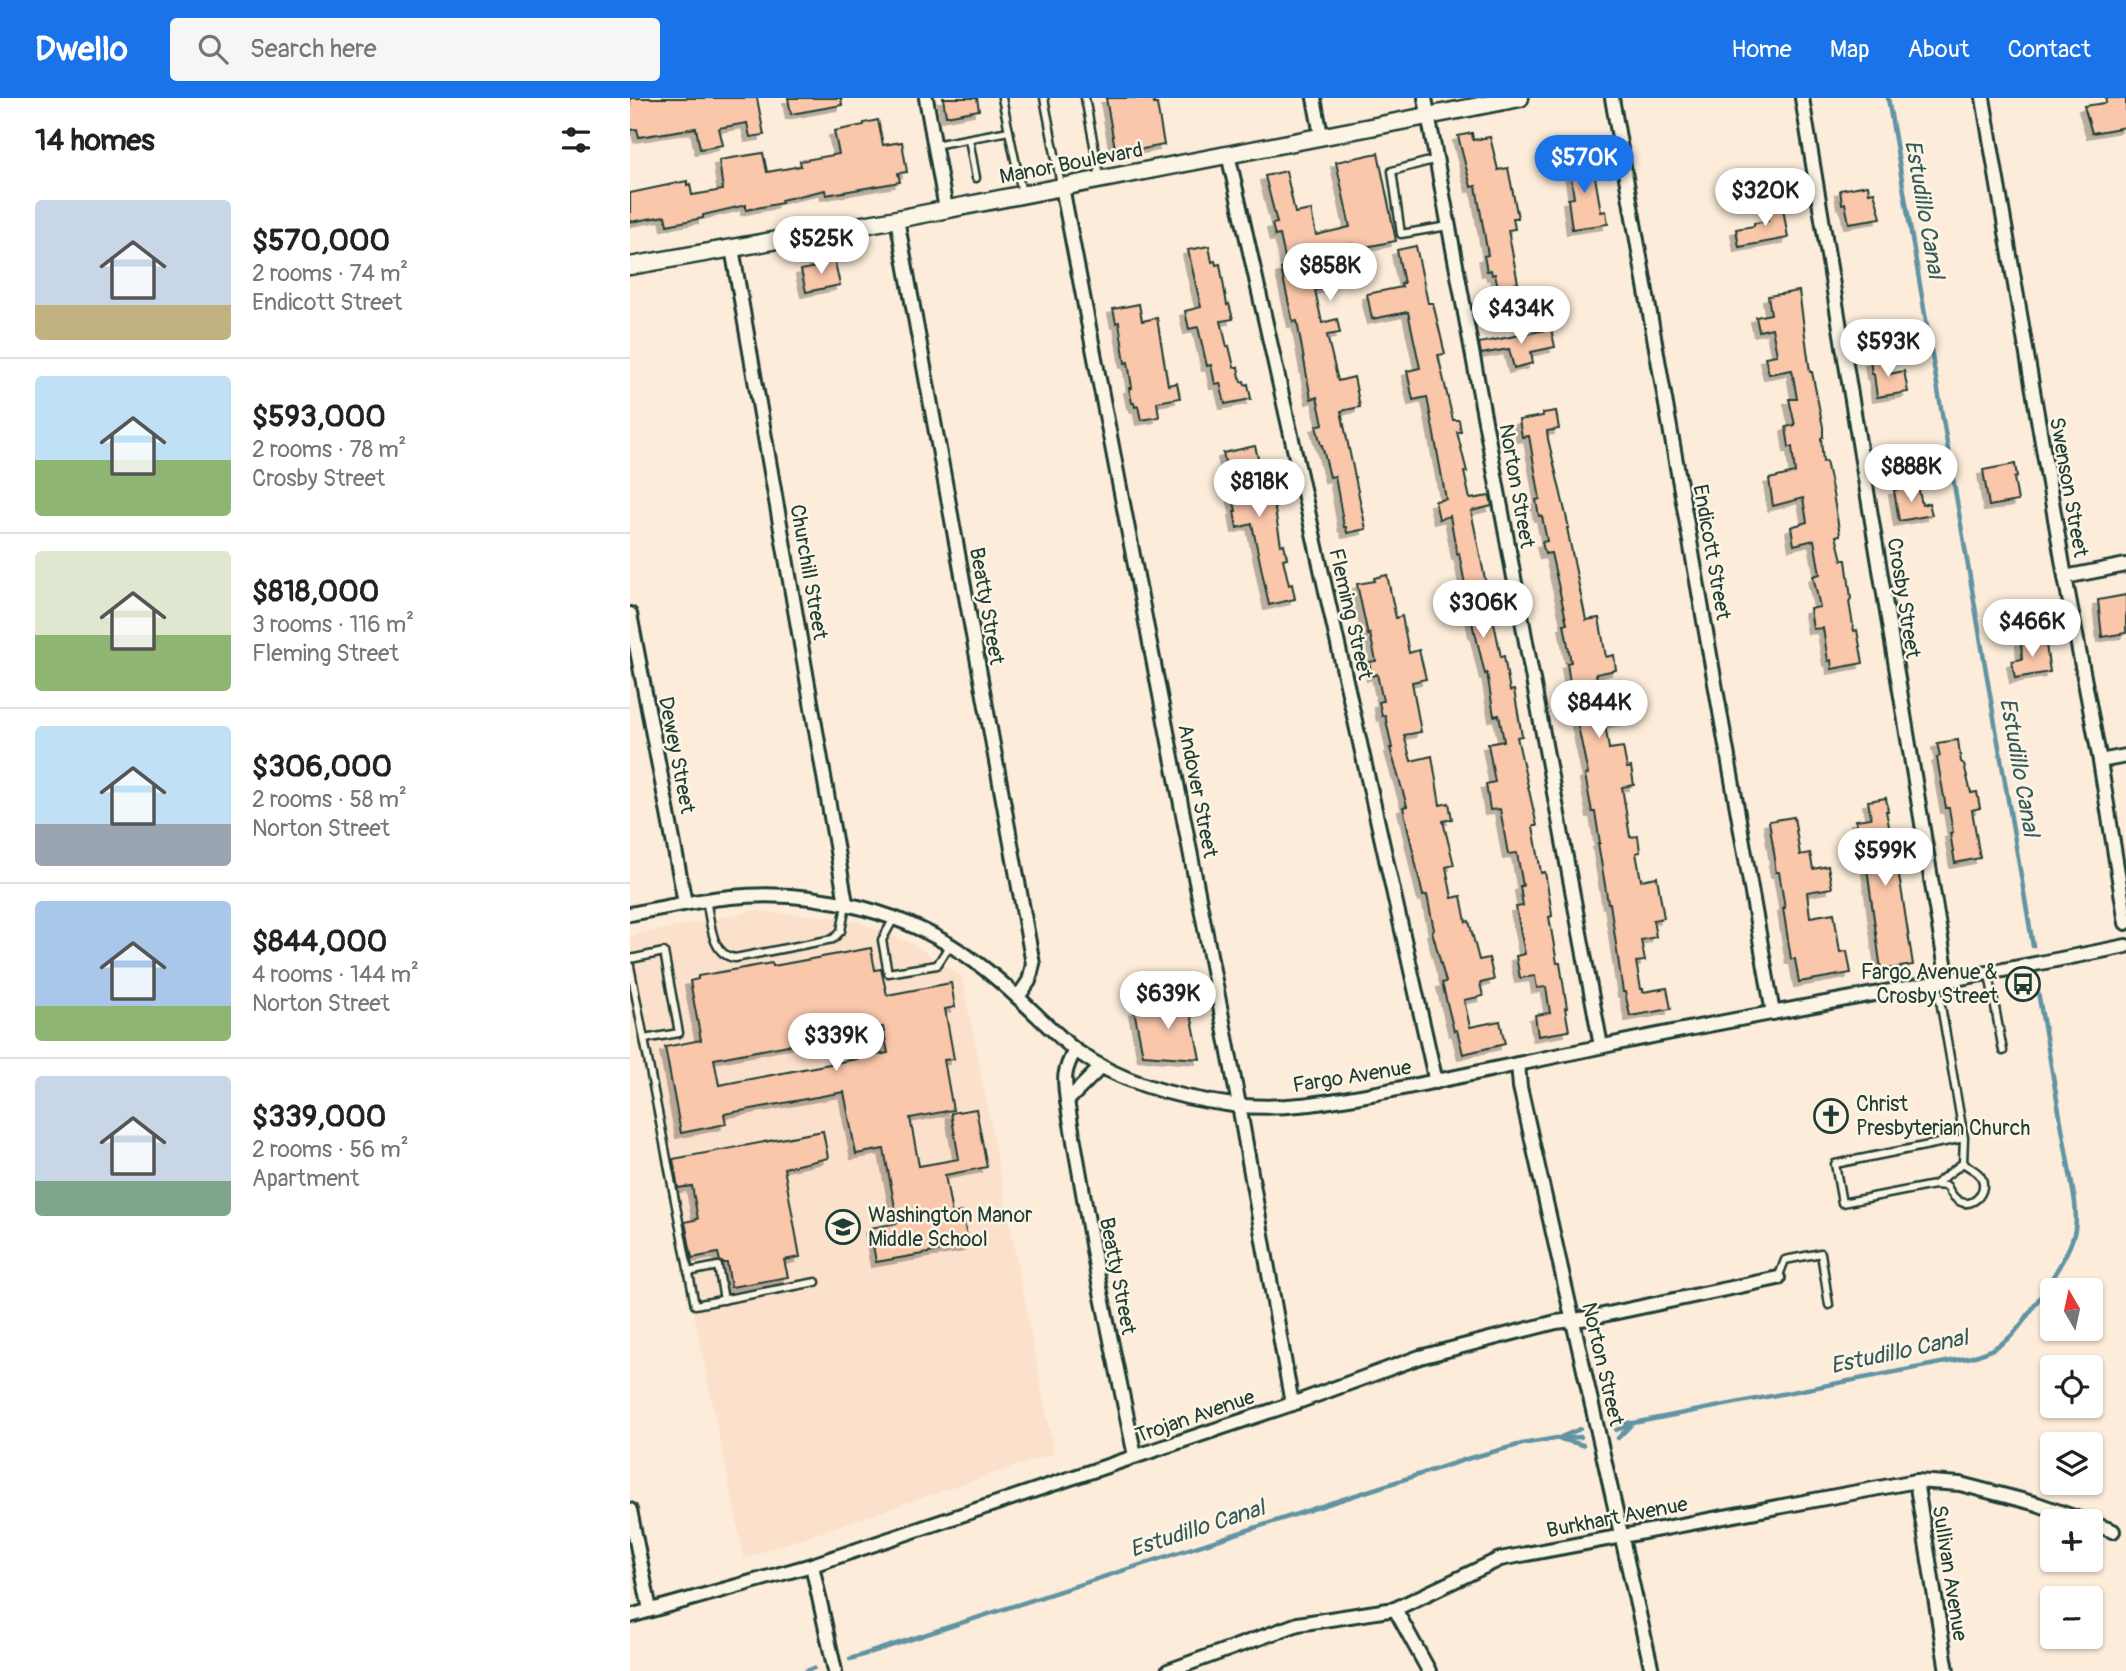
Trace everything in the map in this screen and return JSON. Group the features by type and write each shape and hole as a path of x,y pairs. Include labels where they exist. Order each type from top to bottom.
{"street":[{"path":"926,98 946,209"},
{"path":"1314,98 1321,135"},
{"name":"Norton Street","path":"1425,98 1601,1046"},
{"name":"Manor Boulevard","path":"630,266 897,219 1520,98"},
{"name":"Endicott Street","path":"1612,98 1773,1013"},
{"name":"Crosby Street","path":"1802,98 1943,982"},
{"name":"Swenson Street","path":"1983,98 2126,923"},
{"name":"Fleming Street","path":"1228,155 1436,1082"},
{"name":"Andover Street","path":"1062,187 1239,1105 1292,1404"},
{"name":"Beatty Street","path":"897,219 1033,964 1029,981 1018,997"},
{"name":"Churchill Street","path":"732,248 846,903"},
{"path":"2065,577 2126,565"},
{"name":"Dewey Street","path":"630,614 685,903"},
{"path":"2100,761 2126,757"},
{"name":"Fargo Avenue","path":"630,914 685,903 768,896 846,903 894,918 935,936 976,962 1075,1051 1101,1067 1147,1086 1193,1099 1239,1105 1309,1105 1436,1082 1601,1046 2126,946"},
{"name":"Beatty Street","path":"1075,1051 1066,1066 1064,1081 1097,1273 1135,1456"},
{"name":"Norton Street","path":"1518,1064 1520,1087 1652,1671"},
{"path":"1067,1101 1101,1067"},
{"name":"Trojan Avenue","path":"630,1616 812,1565 1292,1404 1420,1357 1572,1319 1589,1318 1778,1278"},
{"name":"Burkhart Avenue","path":"1168,1671 1203,1665 1298,1625 1395,1609 1500,1559 1916,1481 1960,1485 2051,1509"},
{"name":"Sullivan Avenue","path":"1916,1481 1947,1671"},
{"path":"630,1510 650,1610"},
{"path":"2103,1527 2113,1531"},
{"path":"812,1565 835,1671"},
{"path":"1395,1609 1429,1671"}],"lane":[{"path":"1002,98 1022,195"},
{"path":"1044,98 1062,187"},
{"path":"1085,98 1101,179"},
{"path":"934,145 1009,131"},
{"path":"969,138 976,178"},
{"path":"1437,159 1392,171 1401,234 1450,225"},
{"path":"706,901 714,938 720,951 726,957 735,958 833,939 841,931 846,903"},
{"path":"894,918 882,940 888,973 937,965 950,945"},
{"path":"630,959 664,952 680,1033 644,1039"},
{"path":"630,966 695,1306 816,1282"},
{"path":"1989,973 2003,1051"},
{"path":"1943,982 1964,1138 1963,1163"},
{"path":"1963,1163 1981,1177 1983,1188 1978,1198 1961,1203 1953,1198 1947,1186 1934,1185 1842,1203 1835,1164 1964,1138"},
{"path":"1934,1185 1963,1163"},
{"path":"1778,1278 1785,1260 1821,1254 1829,1305"},
{"path":"688,1272 718,1266 724,1300"}],"shaded area":[{"name":"Washington Manor Middle School","path":"752,911 846,918 911,943 962,977 1054,1453 744,1558 630,1001 630,936"}],"building":[{"path":"630,98 757,98 764,135 750,137 747,123 719,128 723,145 700,149 696,128 639,137 637,129 630,130"},
{"path":"788,98 841,98 842,105 791,114"},
{"path":"943,98 977,98 979,110 946,116"},
{"path":"1106,98 1153,98 1154,104 1157,104 1164,145 1116,154"},
{"path":"2106,98 2126,98 2126,127 2092,133 2084,106 2106,103"},
{"path":"878,120 883,145 902,142 907,172 898,173 900,182 826,195 825,190 781,200 782,203 746,210 746,205 667,225 665,216 630,222 630,193 687,181 692,195 723,190 719,160 763,153 767,172 801,166 800,161 839,154 834,131"},
{"path":"1472,133 1473,140 1490,137 1498,170 1508,168 1518,218 1513,218 1515,229 1508,230 1518,283 1498,287 1495,274 1492,275 1491,270 1487,271 1484,256 1488,255 1476,186 1471,187 1458,136"},
{"path":"1378,153 1396,241 1355,249 1354,244 1325,250 1332,287 1315,290 1322,323 1337,319 1340,333 1327,335 1338,381 1354,377 1360,407 1341,411 1366,529 1347,533 1335,476 1330,477 1316,426 1323,424 1317,397 1311,399 1297,321 1293,322 1281,269 1287,267 1280,235 1275,236 1272,224 1277,223 1265,176 1286,171 1295,213 1311,210 1316,235 1350,227 1336,162"},
{"path":"1587,154 1590,172 1594,171 1601,212 1606,211 1608,224 1572,229 1568,199 1574,198 1568,157"},
{"path":"1868,185 1869,193 1874,192 1881,218 1849,223 1840,190"},
{"path":"1782,202 1788,238 1739,247 1736,229 1768,221 1766,204"},
{"path":"1209,246 1212,262 1220,264 1227,305 1229,304 1233,319 1221,321 1227,347 1229,346 1234,367 1238,367 1241,382 1248,384 1251,399 1225,404 1220,383 1215,384 1211,365 1207,366 1198,327 1189,329 1185,311 1201,307 1188,250"},
{"path":"1416,246 1428,303 1433,303 1445,354 1438,355 1453,420 1459,420 1461,432 1457,432 1467,472 1464,472 1470,499 1490,496 1492,506 1471,511 1501,657 1504,656 1510,691 1514,690 1522,736 1517,737 1537,826 1533,826 1541,873 1545,872 1552,916 1549,917 1557,963 1560,963 1569,1031 1538,1036 1535,1015 1550,1013 1546,987 1537,988 1535,976 1520,978 1516,956 1525,954 1516,907 1523,906 1520,886 1523,886 1517,853 1508,854 1500,809 1490,810 1486,784 1495,782 1488,744 1504,741 1499,715 1494,716 1487,673 1485,674 1474,632 1450,516 1439,519 1435,501 1446,499 1427,397 1413,400 1407,371 1420,368 1408,312 1372,319 1367,294 1402,287 1401,284 1404,283 1397,250"},
{"path":"834,258 840,285 806,292 801,270 816,267 815,262"},
{"path":"1799,291 1810,372 1823,427 1823,462 1826,461 1833,494 1840,535 1836,536 1842,560 1846,560 1851,598 1849,602 1863,663 1832,669 1831,660 1828,661 1823,628 1813,629 1810,609 1820,607 1813,576 1820,574 1814,540 1794,545 1791,527 1807,522 1803,498 1773,506 1769,479 1795,473 1786,427 1795,425 1789,399 1797,399 1792,370 1769,374 1765,357 1777,355 1772,328 1759,331 1756,317 1771,314 1768,296"},
{"path":"1139,304 1142,321 1157,318 1168,385 1177,383 1180,398 1157,402 1159,417 1141,420 1138,406 1135,407 1132,403 1128,362 1125,363 1119,322 1116,323 1113,309"},
{"path":"1551,329 1555,347 1531,352 1533,363 1514,368 1509,349 1481,354 1479,343"},
{"path":"1886,358 1889,374 1904,371 1908,392 1877,397 1870,360"},
{"path":"1556,411 1559,429 1547,431 1548,439 1569,528 1586,620 1599,618 1606,657 1614,655 1616,670 1596,674 1601,703 1628,698 1631,719 1605,724 1609,749 1623,747 1627,768 1631,767 1634,785 1622,787 1630,837 1638,836 1640,852 1636,853 1641,880 1657,877 1664,918 1653,920 1656,937 1641,940 1645,961 1636,962 1643,992 1667,988 1671,1009 1630,1016 1623,992 1595,812 1592,812 1585,775 1588,774 1572,697 1567,663 1571,662 1564,624 1567,624 1551,553 1545,554 1542,542 1547,541 1536,500 1540,499 1529,436 1522,437 1519,420"},
{"path":"1255,446 1259,462 1268,464 1271,479 1264,481 1271,505 1274,504 1281,545 1284,544 1287,558 1283,559 1295,599 1269,605 1252,524 1237,528 1236,511 1223,453"},
{"path":"2015,464 2017,477 2014,478 2018,501 1989,506 1983,470"},
{"path":"1918,486 1922,505 1929,503 1932,515 1899,521 1894,490"},
{"path":"1387,575 1396,618 1402,616 1409,653 1419,650 1426,679 1412,682 1421,732 1404,735 1411,761 1432,756 1440,805 1449,803 1452,819 1443,821 1454,865 1446,867 1452,898 1461,896 1466,922 1469,921 1479,960 1489,958 1494,980 1480,983 1483,996 1464,1000 1470,1027 1500,1021 1505,1044 1463,1054 1457,1030 1454,1031 1442,983 1446,982 1432,931 1434,930 1427,895 1423,896 1403,807 1407,806 1390,748 1385,715 1382,716 1379,702 1383,701 1377,674 1372,676 1369,662 1376,661 1357,584 1375,581 1374,578"},
{"path":"2126,595 2126,633 2102,637 2098,600"},
{"path":"2045,638 2050,672 2015,678 2012,661 2022,659 2021,641"},
{"path":"1958,740 1961,762 1964,764 1971,793 1977,792 1980,808 1972,810 1980,858 1955,863 1950,833 1953,832 1937,758 1940,756 1937,743"},
{"path":"1886,798 1913,965 1881,970 1863,839 1860,840 1856,820 1871,818 1868,801"},
{"path":"1794,817 1800,855 1810,853 1813,869 1828,866 1832,888 1807,892 1810,917 1834,913 1840,952 1847,951 1851,973 1799,982 1795,959 1791,959 1785,908 1779,872 1776,872 1769,821"},
{"path":"871,948 875,970 881,969 887,995 951,983 955,1007 945,1009 954,1059 944,1060 953,1110 910,1118 919,1166 959,1159 951,1113 976,1109 987,1167 945,1175 952,1214 962,1212 969,1246 876,1262 870,1228 898,1223 884,1149 856,1154 844,1092 724,1114 726,1124 681,1133 665,1047 701,1040 690,981 698,979 698,976 772,963 773,966","holes":["883,1027 888,1053 719,1085 714,1059"]},
{"path":"1188,999 1200,1059 1143,1055 1134,1010"},
{"path":"823,1131 828,1158 784,1168 800,1257 784,1260 788,1277 731,1287 727,1263 720,1261 718,1253 692,1258 685,1222 698,1219 692,1186 678,1188 673,1159"}],"waterway":[{"name":"Estudillo Canal","path":"1888,98 2033,946"},
{"name":"Estudillo Canal","path":"1618,1438 1633,1423 1972,1357 1992,1349 2010,1337 2054,1275 2074,1235 2076,1217 2037,986"},
{"name":"Estudillo Canal","path":"1615,1422 1632,1423"},
{"name":"Estudillo Canal","path":"1616,1430 1629,1425"},
{"name":"Estudillo Canal","path":"1561,1437 1580,1429"},
{"name":"Estudillo Canal","path":"1565,1438 1581,1437"},
{"name":"Estudillo Canal","path":"850,1659 1470,1458 1557,1438 1583,1445"},
{"name":"Estudillo Canal","path":"806,1671 814,1668"}],"place":[{"name":"Fargo Avenue & Crosby Street","path":"2023,984"},
{"name":"Christ Presbyterian Church","path":"1831,1116"},
{"name":"Washington Manor Middle School","path":"843,1227"}]}
